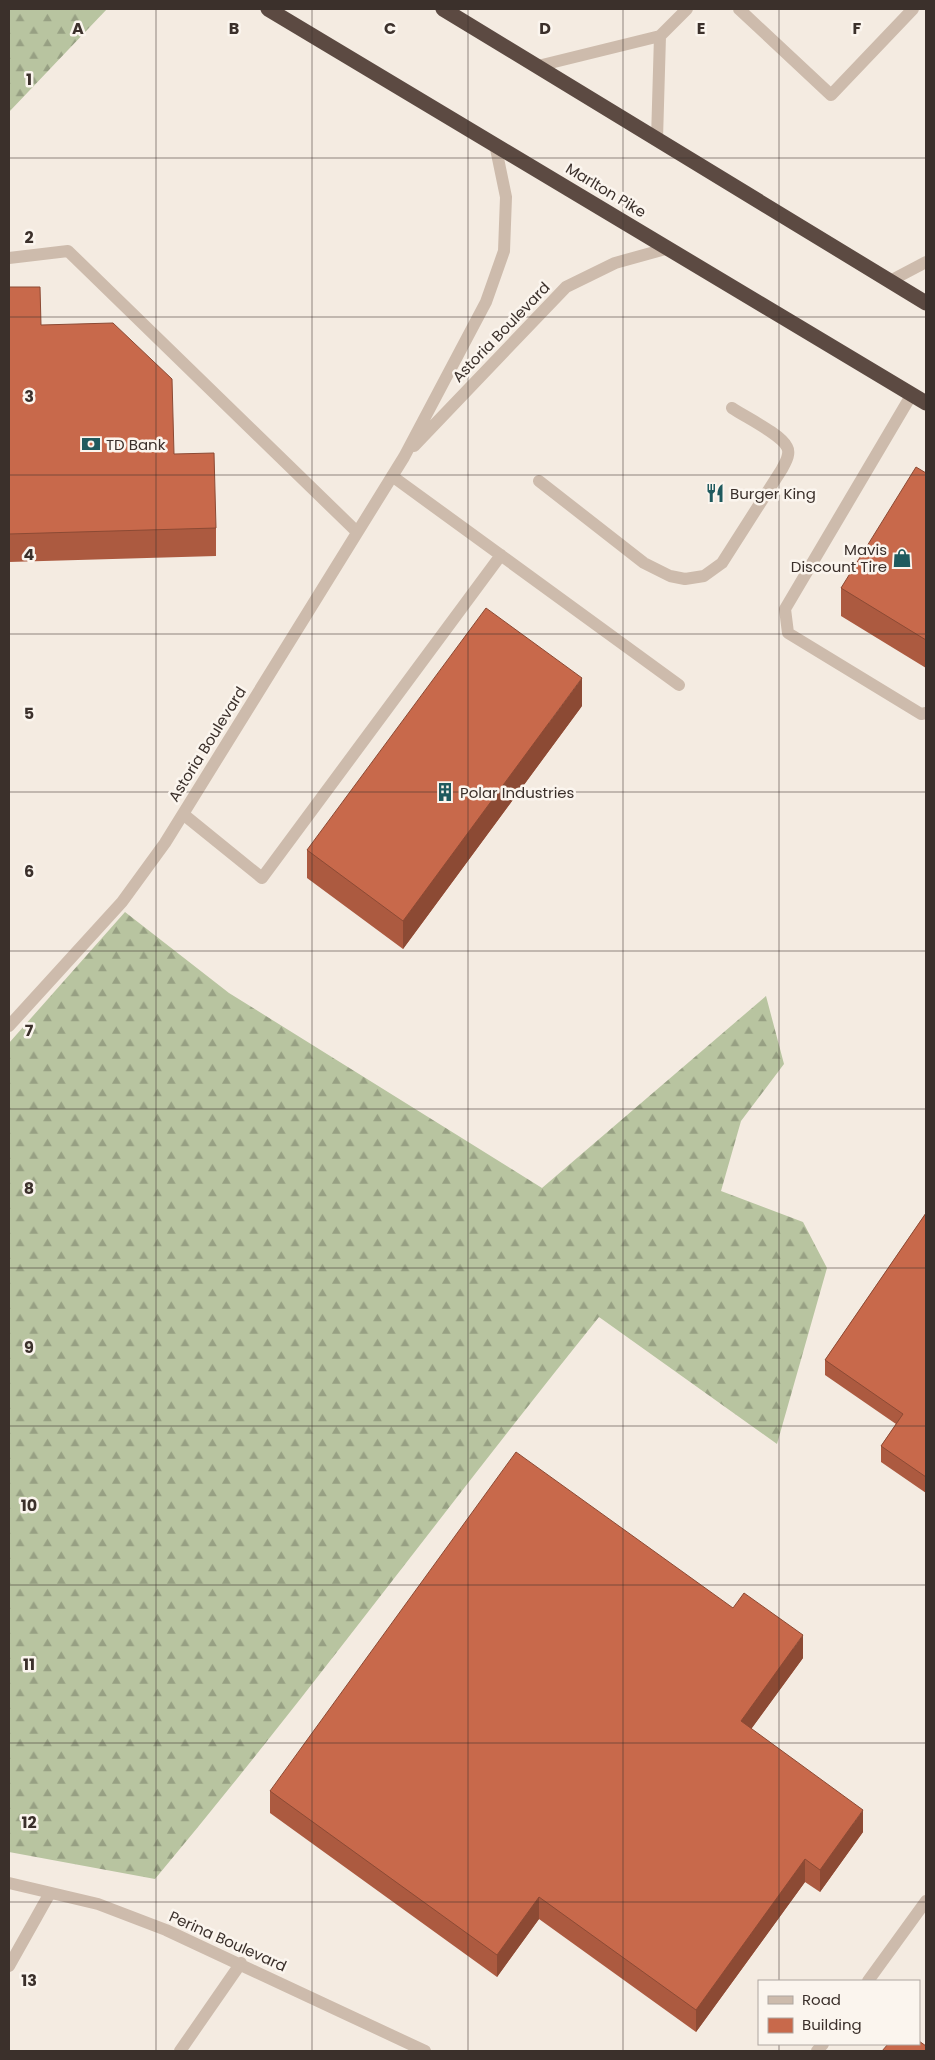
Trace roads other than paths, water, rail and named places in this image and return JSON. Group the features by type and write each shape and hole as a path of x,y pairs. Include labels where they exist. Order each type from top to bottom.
{"highway":[{"name":"Marlton Pike","path":"268,9 926,403"},
{"path":"443,9 926,303"}],"street":[{"path":"538,66 660,36 687,9"},
{"path":"739,9 831,95 913,9"},
{"path":"657,139 660,36"},
{"name":"Astoria Boulevard","path":"9,1026 122,902 165,843 404,457 486,302 504,251 506,197 495,144"},
{"name":"Astoria Boulevard","path":"404,457 566,287 615,263 669,248"},
{"path":"9,258 68,250 357,532"},
{"path":"890,281 926,262"},
{"path":"912,394 785,609 788,633 921,714 926,713"},
{"path":"538,481 644,562 670,576 686,579 704,576 722,563 789,455 788,447 777,437 732,408"},
{"path":"392,476 679,685"},
{"path":"183,814 262,878 501,555"},
{"name":"Perina Boulevard","path":"9,1883 98,1904 166,1930 241,1963 425,2051"},
{"path":"9,1966 50,1893"},
{"path":"869,1980 926,1901"},
{"path":"180,2051 241,1963"}],"place":[{"name":"TD Bank","path":"91,444"},
{"name":"Burger King","path":"715,493"},
{"name":"Mavis Discount Tire","path":"902,558"},
{"name":"Polar Industries","path":"445,792"}]}
